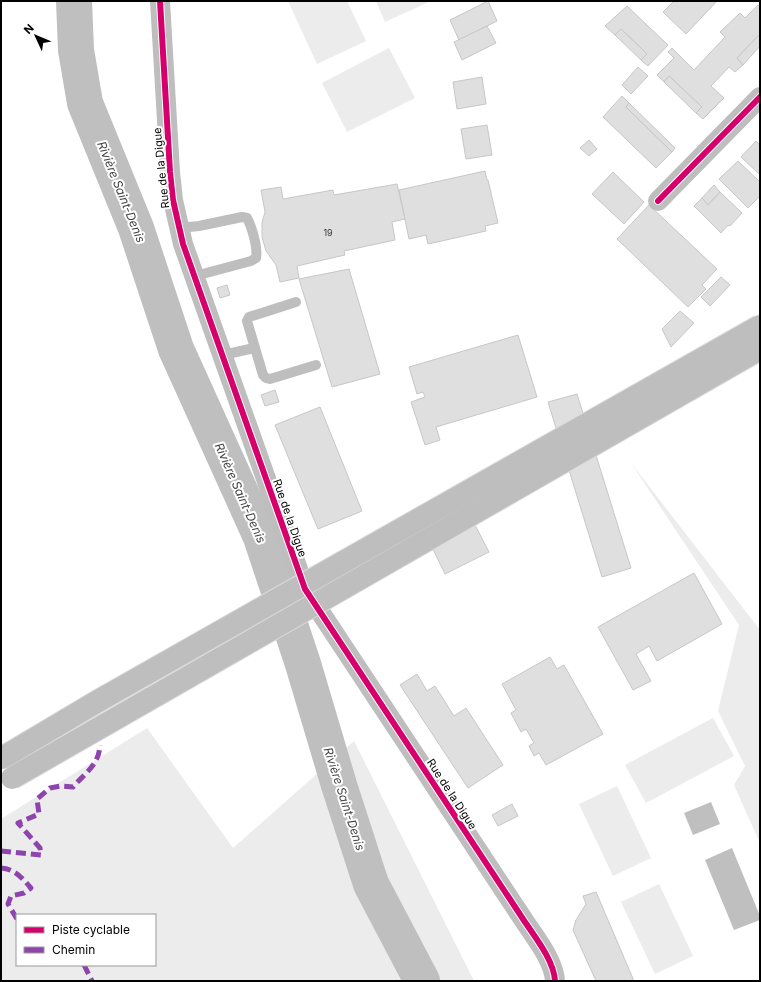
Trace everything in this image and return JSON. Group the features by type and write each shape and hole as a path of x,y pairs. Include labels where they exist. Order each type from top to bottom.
{"main road":[{"path":"2,758 98,701 760,326"},
{"path":"12,778 760,349"}],"street":[{"name":"Rue de la Digue","path":"160,1 172,200 183,244 305,589 523,919 549,961 557,979"},
{"path":"658,201 760,97"}],"lane":[{"path":"179,228 199,226 242,217 247,218 250,222 257,252 256,258 251,261 195,276"},
{"path":"296,302 249,317 247,321 254,348 263,375 266,378 316,365"},
{"path":"223,355 254,348"}],"shaded area":[{"path":"288,1 347,1 366,41 317,64"},
{"path":"376,1 431,1 385,22"},
{"path":"389,48 415,98 347,132 322,83"},
{"path":"631,463 760,630 760,843 734,785 745,766 718,711 739,625"},
{"path":"713,718 734,756 646,803 625,765"},
{"path":"147,728 233,848 354,741 474,981 1,981 1,819"},
{"path":"617,786 651,858 613,876 579,804"},
{"path":"711,802 720,824 693,835 684,813"},
{"path":"732,848 760,916 760,920 734,930 705,860"},
{"path":"659,884 693,956 655,974 621,902"}],"building":[{"path":"488,1 497,21 459,40 450,20"},
{"path":"674,1 717,1 686,34 663,12"},
{"path":"758,5 760,6 760,34 737,58 743,65 735,72 729,67 711,86 724,98 703,119 696,113 702,107 669,76 664,82 657,75 674,58 668,52 672,48 694,70 725,37 720,32 740,13 745,18"},
{"path":"627,6 668,45 648,66 641,60 647,54 621,29 615,35 605,26"},
{"path":"487,26 496,43 462,60 454,42"},
{"path":"621,29 647,54 641,60 615,35"},
{"path":"760,34 760,46 743,65 737,58"},
{"path":"638,67 648,76 631,94 622,85"},
{"path":"669,76 702,107 696,113 664,82"},
{"path":"482,77 486,104 457,109 453,82"},
{"path":"622,96 629,103 626,107 672,152 656,168 603,117"},
{"path":"629,103 675,148 672,152 626,107"},
{"path":"487,125 492,155 466,159 461,129"},
{"path":"589,140 597,149 589,156 580,148"},
{"path":"756,141 760,145 760,175 741,157"},
{"path":"738,161 760,182 760,196 748,208 719,179"},
{"path":"485,171 498,223 485,226 486,231 428,244 426,235 409,239 399,190"},
{"path":"613,172 644,202 624,224 592,194"},
{"path":"397,184 405,219 392,222 395,240 344,251 345,255 297,266 299,278 280,282 276,265 266,251 262,237 262,223 265,212 261,190 281,187 283,199 333,190 334,195"},
{"path":"714,185 720,192 708,205 702,198"},
{"path":"720,192 742,213 721,233 694,206 702,198 708,205"},
{"path":"649,205 717,269 702,285 706,289 688,307 617,239"},
{"path":"349,269 380,374 332,387 299,279"},
{"path":"721,277 730,285 710,306 701,297"},
{"path":"227,285 230,295 220,298 217,288"},
{"path":"680,311 694,323 671,347 662,329"},
{"path":"518,335 537,397 436,427 440,440 425,445 411,402 425,397 423,392 417,394 409,367"},
{"path":"275,390 279,402 265,406 261,395"},
{"path":"577,394 631,568 602,577 548,402"},
{"path":"320,407 362,511 318,529 275,425"},
{"path":"474,523 489,552 445,574 431,545"},
{"path":"694,573 722,624 657,661 649,646 636,654 651,681 633,690 598,627"},
{"path":"550,657 557,669 564,665 603,734 546,765 539,753 534,756 529,746 534,743 526,729 521,732 511,713 516,710 502,684"},
{"path":"417,674 427,691 435,686 454,716 466,708 503,765 468,788 400,685"},
{"path":"512,804 518,816 498,826 492,815"},
{"path":"596,892 634,981 596,981 573,930 576,920 586,904 583,896"}],"waterway":[{"name":"Rivière Saint-Denis","path":"74,1 76,50 85,103 136,228 176,349 261,537 303,664 339,785 371,884 422,981"}],"marked path":[{"path":"1,851 41,855 40,848 18,823 39,814 37,799 50,788 61,786 73,787 87,773 94,763 97,758 100,745"},
{"path":"1,868 14,872 31,888 24,893 11,896 8,904 16,917"},
{"path":"84,966 92,981"}],"cycle path":[{"path":"160,1 170,172 173,200 183,244 305,589 538,941 551,965 555,981"},
{"path":"658,201 760,97"}]}
